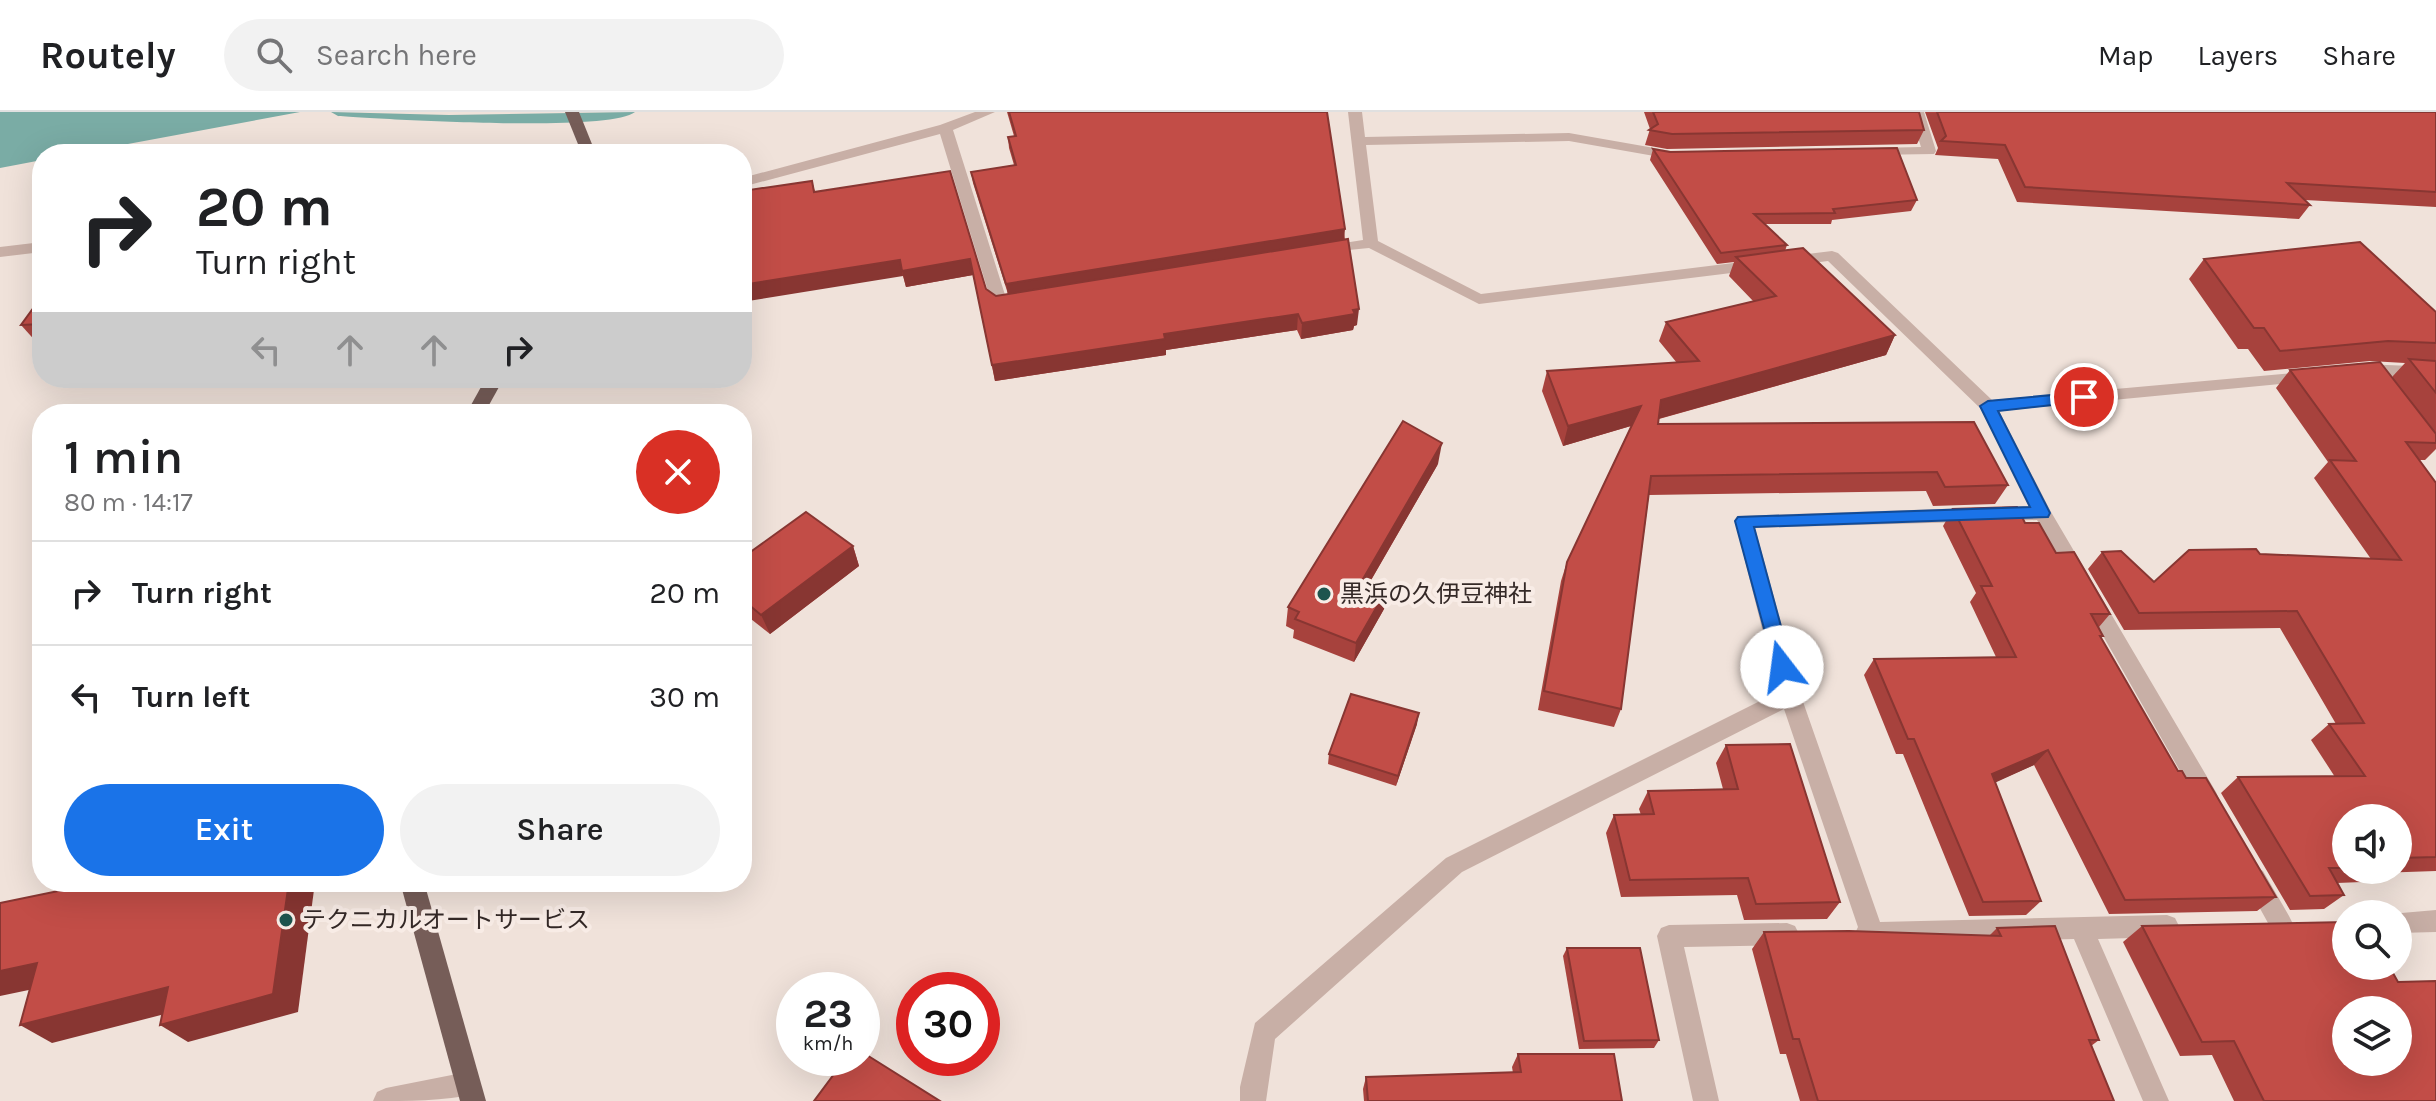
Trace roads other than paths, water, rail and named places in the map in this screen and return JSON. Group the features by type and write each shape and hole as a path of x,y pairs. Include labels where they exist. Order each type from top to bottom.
{"main road":[{"path":"572,112 585,144"},
{"path":"415,892 470,1093"}],"street":[{"path":"752,180 945,128 988,112"},
{"path":"1355,112 1371,243"},
{"path":"1852,152 1929,151 1917,112"},
{"path":"945,128 1000,304 1031,299"},
{"path":"1358,141 1569,137 1667,156 1698,155"},
{"path":"1309,253 1371,243 1479,299 1832,256 1988,406 2042,513 2217,815"},
{"path":"0,252 32,248"},
{"path":"1988,406 2370,370 2436,373"},
{"path":"2370,370 2389,394"},
{"path":"1872,933 1790,696 1744,521 2042,513"},
{"path":"1253,1101 1264,1032 1454,865 1790,696"},
{"path":"2241,856 2281,924"},
{"path":"2412,922 2436,921"},
{"path":"2251,925 2307,924"},
{"path":"1840,933 2189,926"},
{"path":"2081,928 2156,1101"},
{"path":"1706,1101 1669,936 1809,934"},
{"path":"386,1101 470,1093"}],"water":[{"path":"0,112 300,112 128,144 32,144 32,162 0,168"}],"waterway":[{"path":"338,112 449,119 603,116 628,112"}],"place":[{"name":"黒浜の久伊豆神社","path":"1324,594"},
{"name":"テクニカルオートサービス","path":"286,920"}]}
